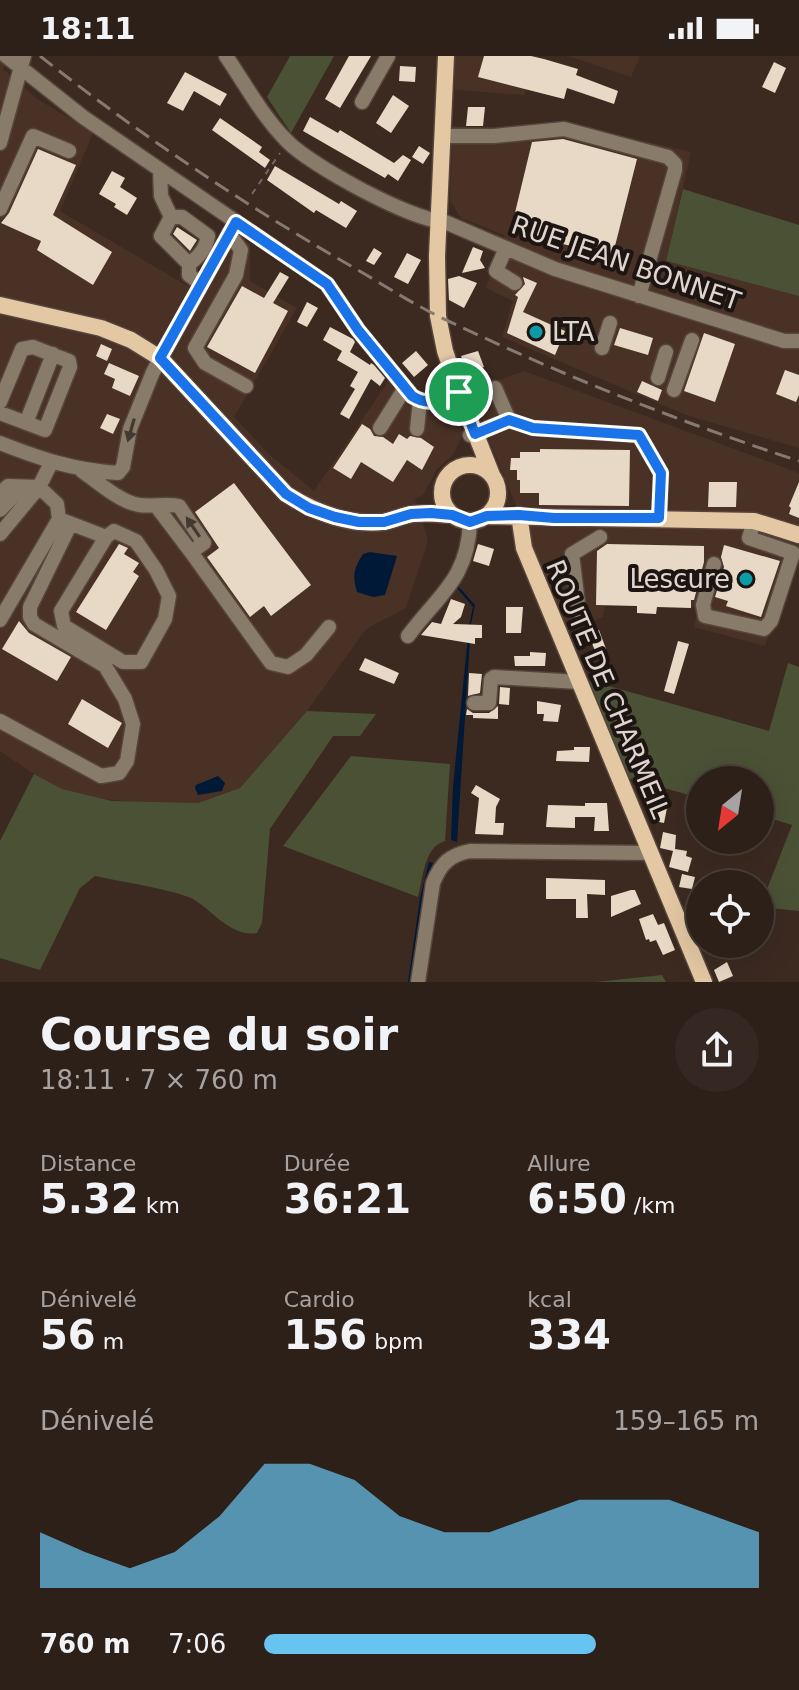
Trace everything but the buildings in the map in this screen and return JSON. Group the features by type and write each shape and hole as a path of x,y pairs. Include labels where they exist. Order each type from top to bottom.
{"main road":[{"path":"446,56 436,285 438,316 445,351 473,434 499,494 519,515"},
{"path":"0,305 101,328 164,350 286,494 309,508 359,522 384,522 411,514 442,493"},
{"path":"462,466 473,434"},
{"path":"452,515 446,509 442,493 447,476 462,466 479,466 492,475"},
{"path":"480,519 497,503 499,494"},
{"path":"411,514 480,519 519,515 754,521 798,535"},
{"name":"ROUTE DE CHARMEIL","path":"519,515 524,548 704,982"},
{"path":"524,548 534,523 545,518"},
{"name":"ROUTE DE CHARMEIL","path":"480,519 499,524 524,548"}],"street":[{"path":"6,56 22,62 83,117 160,170 232,227 327,284 358,330 405,388 420,401 434,403 459,392"},
{"name":"RUE JEAN BONNET","path":"226,56 287,142 311,161 404,211 555,269 784,341 799,341"},
{"path":"362,102 388,56"},
{"path":"0,143 22,62"},
{"path":"443,136 494,136 564,129 668,157 675,164 675,170 639,296"},
{"path":"0,209 33,136 69,151"},
{"path":"160,170 161,196 171,217"},
{"path":"171,217 161,236 189,264 189,275 201,284"},
{"path":"171,217 182,217 208,236 207,244 189,264"},
{"path":"0,443 81,471 118,473 123,467 130,429 164,350 232,227"},
{"path":"195,348 236,275 241,250 232,227"},
{"path":"506,248 496,271 515,283"},
{"path":"602,348 610,323"},
{"path":"674,390 692,340"},
{"path":"0,402 22,349 33,347 69,361 70,367 45,430 0,413"},
{"path":"164,350 195,348"},
{"path":"195,348 205,363 246,386"},
{"path":"658,378 666,352"},
{"path":"380,428 405,388"},
{"path":"495,388 509,420"},
{"path":"417,429 420,401"},
{"path":"473,434 509,420 533,428 639,435 661,473 659,518"},
{"path":"0,534 39,487 51,463"},
{"path":"81,471 134,504 163,505 191,552 271,663 288,667 306,655 329,627"},
{"path":"0,494 8,486 39,487 57,504 65,522 106,537"},
{"path":"0,510 22,487"},
{"path":"408,636 424,614 450,588 480,519"},
{"path":"754,521 749,538 793,553"},
{"path":"0,620 65,522"},
{"path":"0,721 101,776 119,773 127,761 133,724 125,699 105,666 34,624 30,617 30,607 65,522"},
{"path":"114,531 136,541 169,596 165,619 141,662 123,662 64,626 61,611 106,537 114,531"},
{"path":"714,564 703,605 705,616 764,629 771,621 798,535"},
{"path":"579,611 572,554 600,537"},
{"path":"474,703 489,703 491,679 494,677 579,682"},
{"path":"418,982 433,883 446,860 456,854 470,851 650,853"}],"path":[{"path":"252,194 287,142"}],"shaded area":[{"path":"0,56 9,56 3,69 36,98 93,133 60,211 191,288 226,226 250,244 250,281 297,308 234,417 271,456 314,491 391,377 413,406 440,410 454,406 463,434 453,455 437,469 423,495 415,499 428,541 406,608 366,629 307,711 240,788 198,803 147,803 92,798 62,789 0,751"},
{"path":"455,56 537,56 524,95 455,90"},
{"path":"569,56 640,56 631,77"},
{"path":"453,126 512,130 576,126 691,152 666,261 799,296 799,448 686,415 502,337 513,301 486,288 504,235 461,218 450,200"},
{"path":"524,371 799,473 799,546 765,646 694,627 698,607 605,605 603,617 568,631 469,391"}],"green space":[{"path":"290,56 334,56 291,133 267,97"},
{"path":"683,189 799,225 799,296 666,261"},
{"path":"788,663 799,667 799,911 774,908 774,871 792,825 774,819 774,766 686,766 686,794 628,778 587,680 769,731"},
{"path":"307,711 376,714 360,736 333,736 270,829 262,923 257,933 231,927 185,896 95,876 80,888 40,970 0,958 0,841 34,774 62,789 112,801 198,803 240,788"},
{"path":"351,756 450,764 445,841 438,844 429,856 418,897 283,846"},
{"path":"662,975 666,982 596,982"}],"water":[{"path":"370,552 397,556 385,595 373,597 357,592 356,568 363,554"},
{"path":"458,586 475,605 471,624 457,842 451,840 453,786 469,626 473,607"},
{"path":"218,776 225,783 222,791 198,795 196,785"},
{"path":"429,862 433,863 413,982 408,982 420,898"}],"railway":[{"path":"40,56 155,142 234,195 429,312 617,395 799,461"}],"place":[{"name":"LTA","path":"536,332"},
{"name":"Lescure","path":"746,579"}],"route":[{"path":"236,222 327,284 358,330 412,396 434,403 459,392 475,434 509,420 533,428 639,435 661,473 659,518 519,515 487,516 470,522 452,515 431,513 411,514 384,522 359,522 335,517 309,508 286,494 160,358 236,222"}]}
